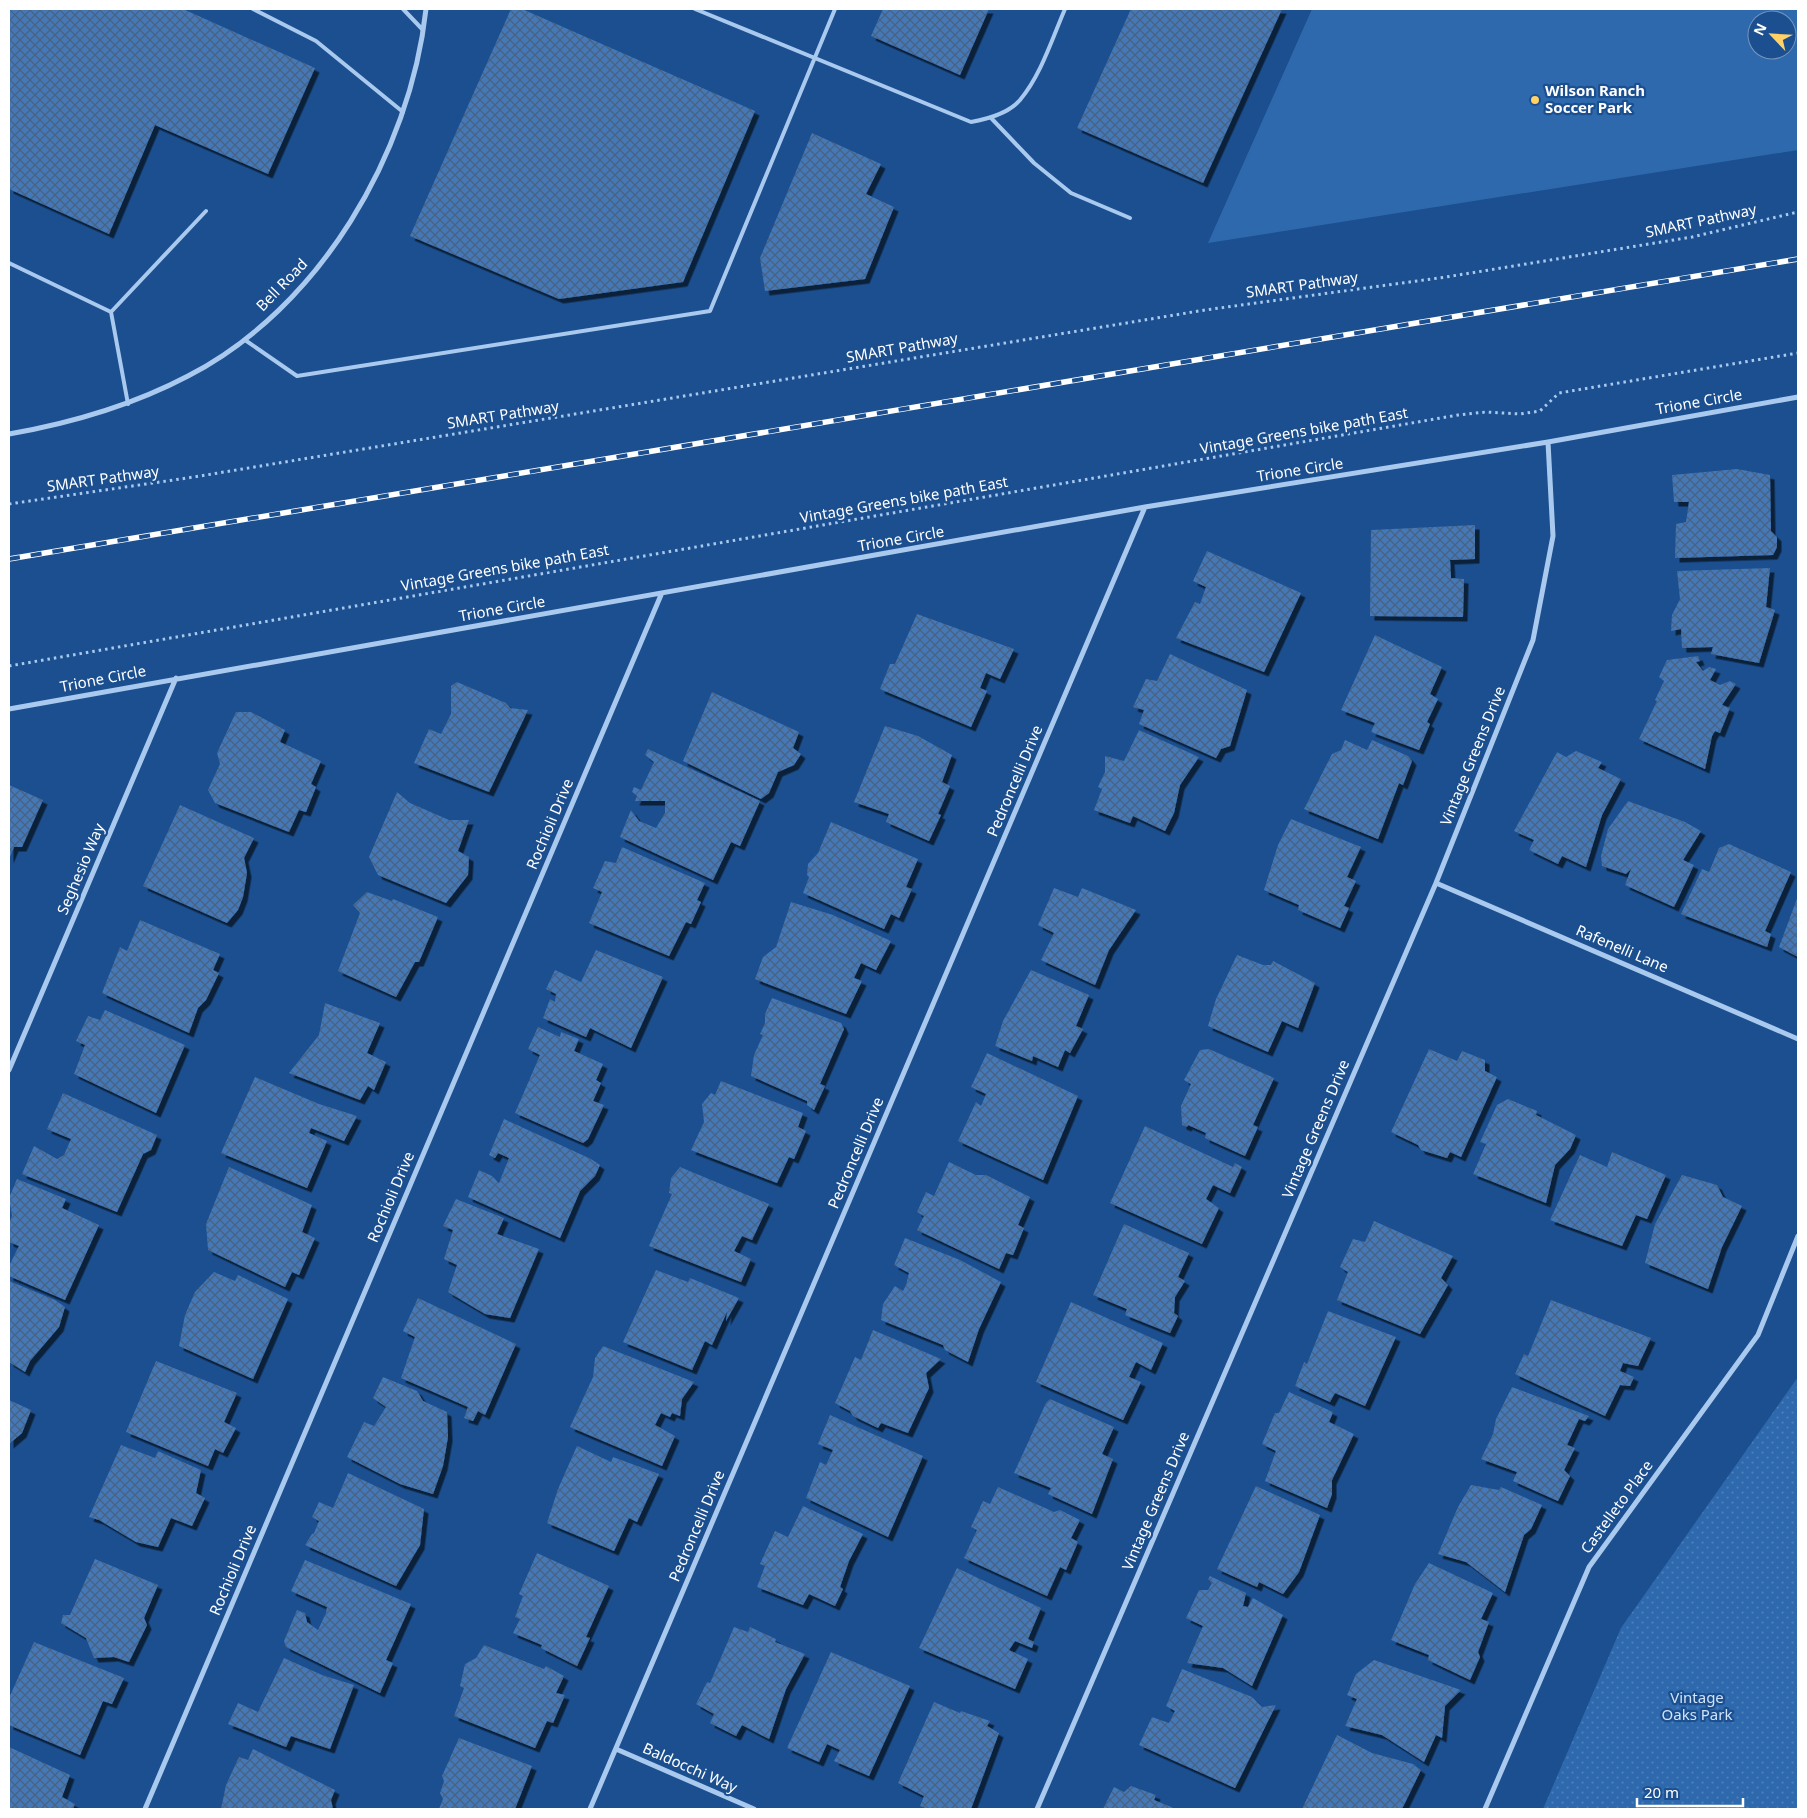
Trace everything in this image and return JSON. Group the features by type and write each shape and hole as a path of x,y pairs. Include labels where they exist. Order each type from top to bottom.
{"street":[{"name":"Bell Road","path":"9,434 61,425 128,404 189,376 245,340 298,291 341,237 380,172 403,112 424,30 426,9"},
{"name":"Trione Circle","path":"9,710 176,678 661,595 1145,508 1548,442 1798,397"},
{"name":"Vintage Greens Drive","path":"1037,1809 1436,883 1533,640 1553,536 1548,442"},
{"name":"Pedroncelli Drive","path":"590,1809 1145,508"},
{"name":"Rochioli Drive","path":"145,1809 661,595"},
{"name":"Seghesio Way","path":"9,1070 176,678"},
{"name":"Rafenelli Lane","path":"1436,883 1798,1039"},
{"name":"Castelleto Place","path":"1484,1809 1589,1566 1758,1335 1798,1236"},
{"name":"Baldocchi Way","path":"616,1749 754,1809"}],"lane":[{"path":"253,9 316,41 403,112"},
{"path":"403,9 424,30"},
{"path":"695,9 970,122 992,118 1019,101 1040,68 1065,9"},
{"path":"245,340 297,376 710,311 835,9"},
{"path":"992,118 1034,163 1071,193 1130,218"},
{"path":"111,312 206,211"},
{"path":"9,263 111,312"},
{"path":"111,312 128,404"}],"path":[{"name":"SMART Pathway","path":"9,504 204,475 1205,310 1446,277 1692,237 1798,212"},
{"name":"Vintage Greens bike path East","path":"9,666 1458,415 1486,412 1520,414 1540,411 1559,393 1798,353"}],"green space":[{"name":"Wilson Ranch Soccer Park","path":"1312,9 1798,9 1798,150 1208,243"},
{"name":"Vintage Oaks Park","path":"1798,1377 1798,1809 1543,1809 1621,1628"}],"building":[{"path":"9,9 183,9 315,68 268,174 155,125 109,234 9,189"},
{"path":"511,9 522,9 755,111 683,282 559,299 410,236"},
{"path":"883,9 989,9 960,75 871,36"},
{"path":"1131,9 1282,9 1203,183 1077,128"},
{"path":"812,133 881,164 866,194 894,207 865,279 765,291 760,258"},
{"path":"1737,469 1770,475 1771,531 1777,537 1777,547 1773,555 1675,558 1676,524 1686,522 1689,502 1674,502 1672,475"},
{"path":"1475,525 1475,559 1450,560 1451,578 1464,579 1463,617 1370,616 1371,530"},
{"path":"1207,551 1301,593 1264,672 1176,638 1195,602 1200,604 1206,587 1193,581"},
{"path":"1770,568 1766,607 1775,610 1759,663 1711,654 1713,647 1682,648 1681,629 1671,631 1672,615 1680,599 1677,571"},
{"path":"917,614 1014,649 1000,679 986,673 980,688 987,691 971,727 880,689 890,664 895,664"},
{"path":"1375,635 1442,667 1430,694 1438,699 1427,722 1430,724 1419,750 1371,732 1375,723 1341,710"},
{"path":"1170,654 1247,690 1230,746 1221,749 1216,758 1139,724 1144,710 1133,707 1146,679 1157,681"},
{"path":"1698,656 1700,661 1696,662 1703,671 1709,667 1716,669 1710,680 1720,685 1730,681 1736,684 1722,705 1730,708 1720,733 1715,731 1712,736 1705,769 1639,739 1657,701 1655,700 1664,681 1659,677 1667,660"},
{"path":"457,682 506,703 510,708 528,710 489,792 414,763 429,729 441,734 451,714 451,686"},
{"path":"712,692 799,732 793,748 801,754 794,765 778,772 769,793 761,799 683,761"},
{"path":"236,712 251,712 285,730 280,742 321,761 311,784 316,787 306,812 299,810 289,832 215,803 208,790 220,764 217,753"},
{"path":"885,726 918,736 952,755 942,782 950,786 938,814 941,815 929,841 886,822 889,814 854,802"},
{"path":"1139,730 1199,757 1180,785 1174,813 1165,831 1133,816 1130,823 1094,810 1102,789 1098,787 1105,772 1105,756 1124,761"},
{"path":"1345,740 1367,750 1372,740 1408,756 1412,761 1403,785 1399,783 1378,839 1304,809 1332,754 1341,750"},
{"path":"648,749 760,801 740,846 731,842 713,880 620,837 631,810 639,821 656,828 665,813 665,801 635,801 637,796 632,792 634,787 641,790 654,762 645,755"},
{"path":"1576,751 1602,762 1598,768 1621,779 1602,815 1586,867 1562,856 1558,864 1529,850 1534,840 1514,831 1557,752 1566,757"},
{"path":"9,785 43,800 22,847 14,847 9,859"},
{"path":"397,792 410,803 449,820 469,820 458,851 469,857 468,875 446,903 378,875 369,857"},
{"path":"1628,801 1685,822 1701,831 1683,860 1694,865 1674,907 1625,885 1631,869 1626,874 1602,866 1601,856 1608,829"},
{"path":"180,805 254,838 244,858 247,873 243,897 238,910 227,923 143,886"},
{"path":"1291,819 1361,847 1347,877 1356,881 1344,906 1349,908 1340,928 1298,910 1299,905 1264,890 1278,845"},
{"path":"831,822 918,859 906,887 912,889 899,918 891,914 884,929 803,893 809,877 807,875 808,864 818,853"},
{"path":"1729,844 1791,872 1765,931 1771,934 1767,947 1681,914 1702,869 1709,872 1719,848"},
{"path":"622,847 705,883 697,900 701,902 691,924 686,922 669,956 589,923 602,892 593,888 605,861 616,863"},
{"path":"1054,888 1078,897 1082,888 1136,910 1109,950 1095,985 1041,960 1054,933 1038,925"},
{"path":"367,892 392,901 393,899 438,917 419,962 415,962 396,997 338,971 360,913 353,905"},
{"path":"1798,896 1798,957 1779,947"},
{"path":"791,902 833,915 891,941 876,970 861,963 854,978 862,981 846,1014 755,979 763,957 776,947"},
{"path":"140,920 220,954 213,970 219,973 206,1000 198,1008 189,1033 102,993 120,947 127,951"},
{"path":"596,950 663,977 631,1048 590,1028 586,1037 543,1018 550,999 555,1002 556,994 546,989 555,970 581,982"},
{"path":"1237,955 1263,965 1271,965 1273,961 1315,983 1298,1028 1282,1021 1268,1052 1208,1026 1216,999"},
{"path":"1031,970 1089,995 1076,1026 1083,1029 1070,1053 1065,1050 1058,1067 1033,1056 1032,1061 995,1046 1003,1021"},
{"path":"772,998 841,1023 844,1029 820,1084 825,1086 814,1110 807,1105 807,1101 751,1076 754,1055 763,1035 760,1034 765,1023 765,1014"},
{"path":"325,1003 380,1023 367,1053 386,1062 374,1090 368,1086 360,1100 289,1073 319,1035"},
{"path":"105,1010 185,1045 156,1113 74,1074 85,1045 76,1041 88,1016 100,1020"},
{"path":"538,1027 560,1037 561,1032 579,1039 574,1051 603,1064 596,1080 601,1083 593,1101 604,1105 588,1139 583,1143 515,1113 540,1055 528,1049"},
{"path":"1209,1049 1274,1078 1253,1125 1258,1127 1245,1156 1205,1138 1206,1133 1188,1125 1187,1127 1182,1125 1181,1106 1191,1084 1184,1080 1200,1050"},
{"path":"1429,1049 1457,1061 1462,1051 1485,1060 1485,1071 1497,1077 1461,1157 1450,1152 1447,1158 1421,1150 1418,1145 1391,1132"},
{"path":"987,1053 1078,1096 1043,1180 958,1141 976,1102 981,1106 986,1094 971,1087"},
{"path":"255,1077 319,1104 357,1116 344,1141 311,1128 309,1133 327,1141 307,1188 221,1153"},
{"path":"721,1081 803,1113 798,1127 806,1131 794,1159 789,1157 777,1183 691,1150 704,1122 702,1104 711,1093 715,1095"},
{"path":"63,1093 157,1135 151,1150 143,1154 117,1212 22,1174 34,1146 57,1159 64,1155 71,1139 47,1129"},
{"path":"1508,1099 1537,1111 1536,1115 1576,1135 1570,1149 1555,1165 1546,1203 1473,1174 1486,1144 1480,1142 1497,1105"},
{"path":"504,1119 591,1159 600,1165 595,1176 580,1191 560,1238 468,1197 479,1170 492,1176 499,1183 509,1158 498,1153 495,1158 489,1155"},
{"path":"1145,1126 1233,1167 1235,1163 1242,1167 1230,1193 1213,1185 1206,1199 1219,1208 1202,1244 1110,1203"},
{"path":"1612,1152 1666,1175 1647,1219 1636,1215 1622,1246 1550,1220 1580,1155 1607,1167"},
{"path":"949,1162 976,1175 986,1175 1030,1197 1018,1225 1024,1228 1013,1255 1006,1253 999,1269 917,1230 924,1216 917,1212 926,1192 934,1196"},
{"path":"229,1167 312,1205 302,1232 315,1238 299,1275 292,1272 285,1287 208,1250 206,1224"},
{"path":"680,1167 769,1204 752,1240 742,1236 734,1251 751,1259 741,1282 649,1246 672,1194 669,1193 671,1178"},
{"path":"1682,1175 1717,1185 1723,1197 1742,1206 1722,1247 1708,1289 1645,1263 1655,1224"},
{"path":"17,1179 66,1199 62,1208 99,1225 65,1300 9,1276 9,1266 19,1246 9,1242 9,1223 12,1216 9,1198"},
{"path":"456,1199 504,1218 497,1234 539,1249 510,1318 485,1314 448,1292 457,1265 444,1259 453,1230 443,1226"},
{"path":"1374,1221 1453,1256 1441,1278 1448,1285 1420,1334 1337,1300 1348,1272 1340,1267 1353,1239 1365,1242"},
{"path":"1124,1224 1189,1253 1178,1277 1185,1281 1175,1297 1174,1313 1178,1316 1170,1333 1125,1315 1127,1309 1093,1295"},
{"path":"905,1238 960,1260 1001,1282 979,1329 968,1362 945,1350 943,1345 881,1320 883,1304 895,1286 903,1291 906,1285 909,1273 894,1265"},
{"path":"656,1270 688,1282 690,1278 739,1298 726,1321 727,1312 712,1345 705,1341 692,1370 623,1342"},
{"path":"214,1272 235,1281 238,1275 288,1299 253,1379 179,1346 185,1315 195,1292"},
{"path":"9,1281 55,1300 65,1307 59,1327 30,1361 25,1372 9,1362"},
{"path":"418,1298 516,1344 485,1415 478,1411 473,1421 464,1418 468,1407 401,1378 415,1337 403,1331"},
{"path":"1551,1300 1651,1338 1638,1366 1623,1363 1620,1371 1634,1377 1630,1386 1620,1385 1605,1416 1515,1374 1524,1354 1528,1356"},
{"path":"1071,1302 1163,1343 1151,1370 1136,1362 1129,1377 1141,1382 1123,1420 1036,1382"},
{"path":"1328,1311 1396,1337 1365,1406 1335,1393 1330,1402 1295,1386 1304,1362 1307,1364"},
{"path":"873,1330 941,1359 926,1373 929,1388 908,1433 881,1423 878,1428 853,1416 850,1411 835,1403 855,1357 861,1360"},
{"path":"603,1346 694,1382 682,1399 680,1416 672,1413 670,1417 661,1413 655,1425 675,1436 662,1466 570,1427 593,1377 595,1358"},
{"path":"156,1361 237,1393 224,1422 236,1428 223,1453 215,1449 208,1466 126,1432"},
{"path":"383,1377 417,1391 423,1401 447,1412 448,1437 443,1466 433,1494 400,1484 347,1457 364,1422 374,1426 386,1407 373,1398"},
{"path":"1512,1387 1589,1416 1585,1421 1579,1419 1567,1445 1575,1448 1564,1470 1570,1476 1558,1501 1513,1481 1517,1472 1481,1459 1493,1434 1496,1419"},
{"path":"1289,1392 1333,1412 1329,1422 1354,1434 1332,1480 1332,1494 1327,1508 1265,1481 1276,1451 1262,1444 1275,1413 1279,1413"},
{"path":"1050,1399 1114,1427 1102,1454 1113,1459 1092,1514 1048,1494 1051,1488 1014,1473 1046,1403"},
{"path":"9,1400 31,1410 22,1433 9,1444"},
{"path":"830,1415 923,1456 888,1537 806,1498 820,1462 826,1465 833,1450 818,1444"},
{"path":"121,1445 155,1458 158,1451 201,1470 196,1493 205,1498 192,1526 171,1518 158,1547 136,1542 99,1520 89,1517"},
{"path":"577,1446 611,1462 613,1457 659,1474 637,1522 629,1518 614,1551 547,1523 558,1489"},
{"path":"348,1473 424,1509 420,1545 396,1586 305,1545 314,1533 319,1521 312,1517 319,1502 333,1508"},
{"path":"1471,1485 1499,1490 1501,1487 1542,1505 1531,1529 1524,1535 1505,1592 1466,1562 1438,1554 1458,1507"},
{"path":"1256,1486 1320,1515 1299,1572 1283,1594 1259,1582 1257,1587 1217,1569"},
{"path":"998,1487 1054,1512 1060,1510 1080,1520 1071,1538 1078,1542 1066,1570 1060,1567 1047,1596 964,1558 977,1530 971,1527 983,1501 990,1504"},
{"path":"803,1506 863,1534 849,1561 840,1587 843,1589 835,1606 809,1594 803,1605 757,1587 765,1566 760,1564 775,1531 788,1537"},
{"path":"537,1553 609,1586 586,1637 590,1638 577,1666 541,1648 542,1645 513,1633 520,1619 515,1617 523,1596 519,1594"},
{"path":"95,1559 158,1585 144,1618 147,1625 129,1662 114,1657 94,1658 86,1638 61,1623 63,1615 70,1615"},
{"path":"305,1560 411,1604 386,1660 393,1663 380,1693 286,1647 284,1641 297,1610 305,1613 307,1622 318,1630 326,1613 327,1607 291,1591"},
{"path":"1429,1563 1493,1593 1481,1619 1489,1622 1478,1652 1480,1657 1470,1680 1428,1660 1429,1655 1391,1640 1415,1584"},
{"path":"957,1568 1041,1608 1028,1639 1034,1642 1032,1648 1015,1641 1009,1650 1028,1659 1015,1689 919,1648"},
{"path":"1210,1576 1246,1593 1243,1606 1248,1607 1253,1598 1283,1615 1252,1686 1223,1668 1187,1663 1203,1626 1186,1618 1199,1590 1208,1590 1212,1583 1208,1579"},
{"path":"734,1627 748,1632 750,1627 776,1639 775,1642 805,1654 786,1689 769,1739 742,1725 736,1736 710,1723 714,1714 696,1704 707,1682 710,1683"},
{"path":"34,1642 124,1678 112,1704 103,1701 80,1755 9,1725 9,1698"},
{"path":"484,1645 544,1669 546,1666 564,1676 556,1693 565,1695 553,1723 547,1721 535,1748 454,1716 464,1688 460,1686 465,1664 476,1658"},
{"path":"831,1652 910,1686 869,1776 834,1761 840,1750 827,1744 819,1762 787,1748"},
{"path":"284,1658 322,1675 354,1685 330,1749 291,1736 286,1747 228,1724 238,1703 258,1712"},
{"path":"1374,1660 1461,1690 1445,1706 1442,1738 1436,1735 1424,1762 1382,1735 1345,1726 1357,1699 1347,1695 1356,1674"},
{"path":"1182,1669 1252,1697 1262,1707 1276,1705 1235,1788 1139,1745 1152,1717 1169,1723 1175,1711 1166,1706"},
{"path":"934,1702 960,1713 961,1711 990,1721 987,1726 999,1733 971,1809 928,1809 920,1806 924,1796 898,1783"},
{"path":"1337,1735 1372,1753 1413,1764 1421,1770 1402,1809 1302,1809"},
{"path":"459,1738 532,1766 515,1809 439,1809 443,1799 440,1793 444,1781 442,1776"},
{"path":"9,1747 70,1775 62,1797 75,1804 73,1809 9,1809"},
{"path":"253,1749 335,1790 331,1800 333,1809 221,1809 226,1785 239,1757 248,1760"},
{"path":"1131,1786 1156,1795 1154,1800 1176,1809 1103,1809 1114,1787 1124,1792"}],"railway":[{"path":"9,559 1798,259"}],"place":[{"name":"Wilson Ranch Soccer Park","path":"1535,100"}]}
